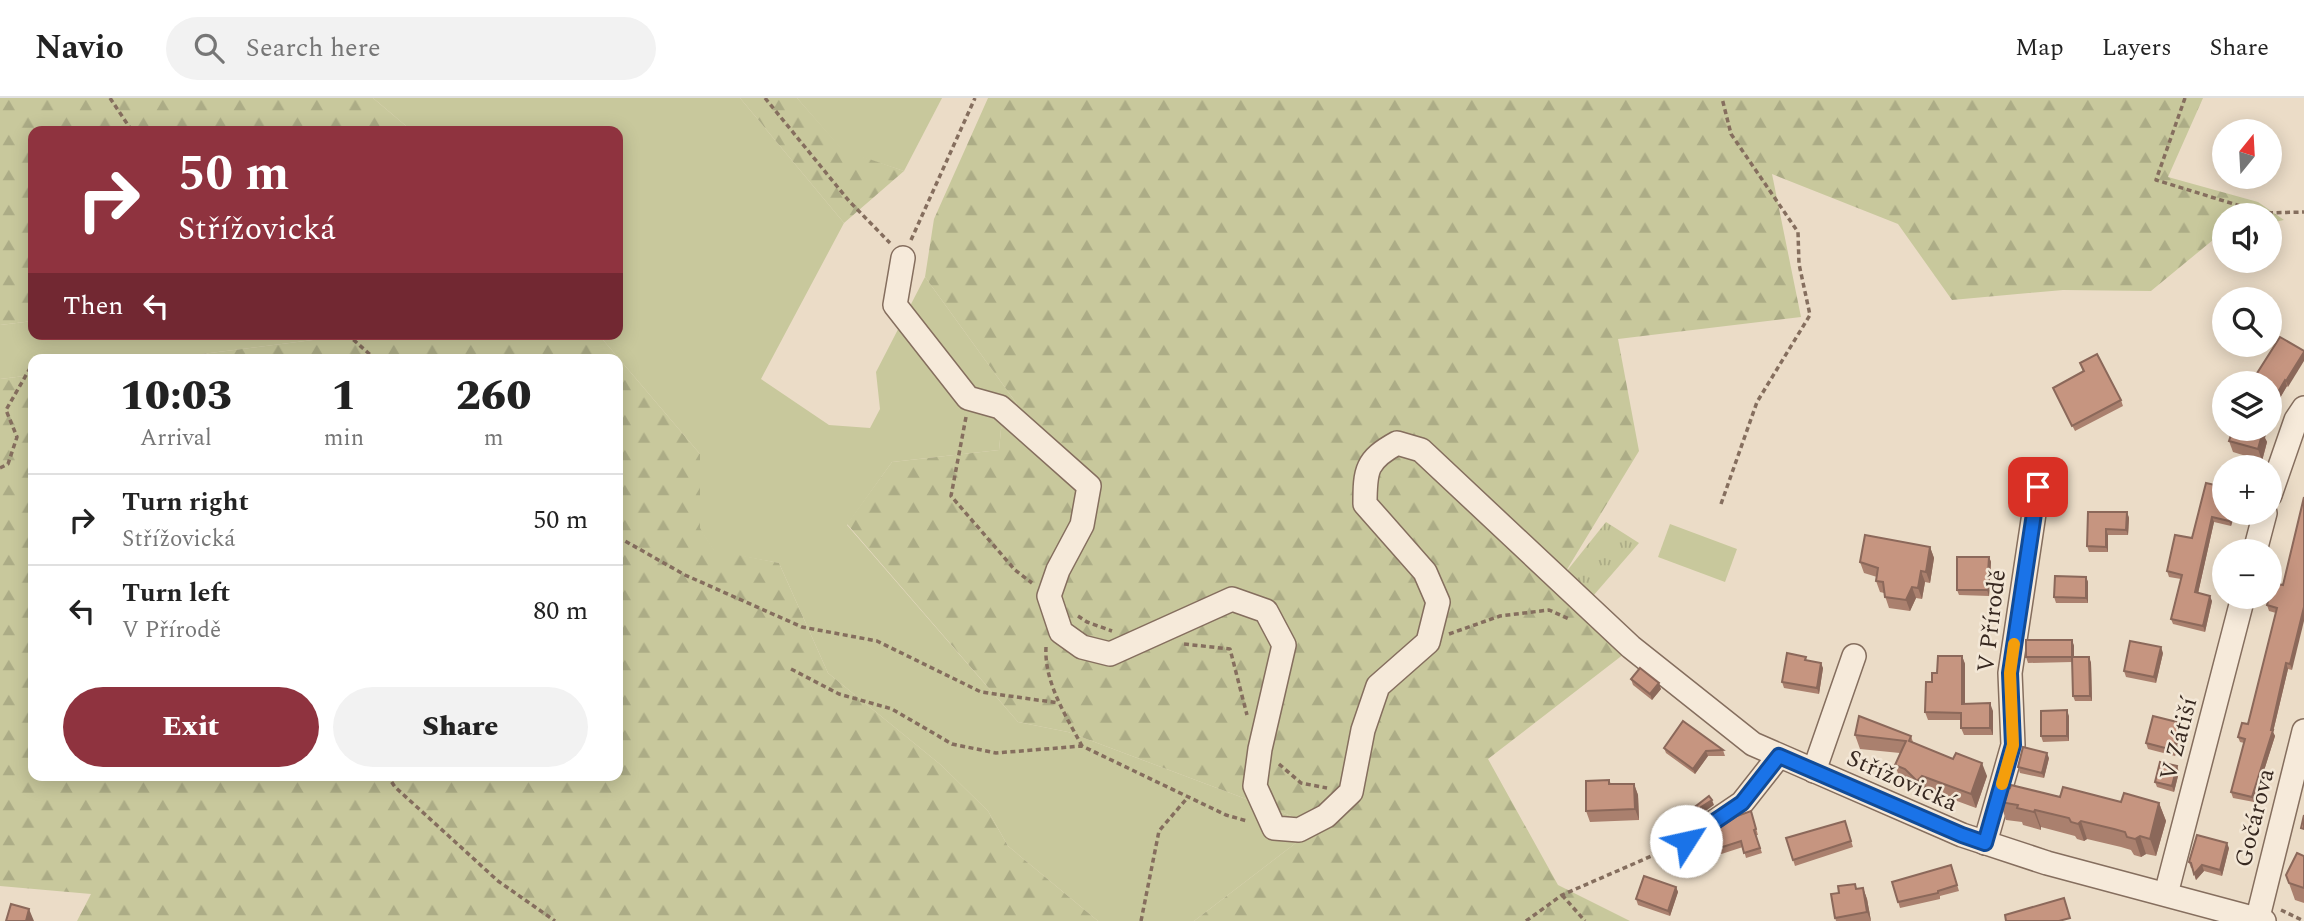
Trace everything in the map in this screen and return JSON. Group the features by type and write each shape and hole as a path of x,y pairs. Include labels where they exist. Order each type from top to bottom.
{"street":[{"path":"903,258 895,305 968,398 1000,407 1089,486 1082,525 1058,570 1049,596 1061,632 1083,647 1110,654 1232,599 1266,611 1284,645 1260,748 1255,786 1274,828 1299,830 1326,816 1351,792 1363,730 1378,686 1428,642"},
{"path":"2282,461 2296,421 2304,408"},
{"name":"Střížovická","path":"1428,642 1438,603 1425,572 1365,504 1365,478 1377,454 1397,443 1421,450 1631,647 1753,744 1985,843 2046,863 2263,916"},
{"name":"V Přírodě","path":"1985,843 2013,745 2010,673 2038,487"},
{"name":"V Zátiší","path":"2166,894 2240,609"},
{"path":"1814,771 1854,656"},
{"name":"Gočárova","path":"2263,916 2304,731"},
{"path":"1686,841 1742,803 1779,756"}],"path":[{"path":"110,98 129,126"},
{"path":"765,98 849,201 903,258 975,98"},
{"path":"1721,504 1757,402 1810,315 1799,264 1798,232 1731,134 1722,98"},
{"path":"2185,98 2157,180 2228,203"},
{"path":"2282,213 2304,212"},
{"path":"354,340 369,354"},
{"path":"0,468 8,464 17,438 6,410 28,372"},
{"path":"968,398 951,496 1015,570 1049,596 1087,622 1141,641"},
{"path":"623,540 685,575 802,627 877,641 981,692 1059,704 1082,746"},
{"path":"1428,642 1500,616 1549,610 1573,621"},
{"path":"1183,644 1230,649 1242,702 1260,748 1301,783 1351,792"},
{"path":"791,669 839,694 892,709 952,744 996,753 1082,746 1226,815 1274,828"},
{"path":"391,781 498,881 555,921"},
{"path":"1141,921 1159,831 1188,797"},
{"path":"1526,921 1562,895 1686,841"},
{"path":"1562,895 1585,921"},
{"path":"2263,916 2304,921"}],"green space":[{"path":"0,98 373,98 406,126 28,126 28,322 0,325"},
{"path":"373,98 740,98 844,223 761,379 829,425 870,428 880,409 876,372 925,277 1017,404 1001,429 999,450 892,462 847,525 1018,722 1068,732 1318,826 1194,921 1098,921 1008,846 988,811 941,765 828,673 779,563 714,551 700,529 700,454 623,363 623,354 615,354 603,340 623,340 623,126 406,126"},
{"path":"740,98 797,98 843,150 904,171 844,223"},
{"path":"797,98 942,98 904,171 843,151"},
{"path":"988,98 2203,98 2168,177 2259,203 2212,203 2212,241 2151,291 2063,290 1952,300 1898,224 1772,174 1801,317 1618,339 1639,451 1563,576 1624,654 1488,759 1558,885 1630,921 1194,921 1318,826 1068,732 1018,722 847,524 892,462 999,450 1001,429 1017,404 925,277 934,219"},
{"path":"28,322 28,340 312,340 202,354 28,354 28,376 0,379 0,325"},
{"path":"312,340 603,340 615,354 202,354"},
{"path":"623,363 700,454 700,528 714,550 779,563 828,673 941,765 988,811 1008,846 1098,921 77,921 91,894 0,886 0,379 28,376 28,781 623,781"},
{"path":"1606,522 1639,543 1593,596 1566,572"},
{"path":"1670,524 1737,549 1725,582 1658,557"}],"building":[{"path":"2282,338 2304,351 2282,385 2282,371 2258,371 2267,357 2282,357"},
{"path":"2097,354 2121,400 2072,426 2053,388 2084,371 2080,363"},
{"path":"2229,441 2260,441 2258,449"},
{"path":"2206,483 2212,484 2212,517 2195,592 2210,596 2203,626 2171,619 2182,575 2167,571 2175,535 2192,538"},
{"path":"2304,497 2304,607 2290,664 2286,663 2273,730 2252,797 2231,792 2245,739 2238,737 2242,723 2248,724 2277,609 2282,609 2283,585"},
{"path":"2088,512 2127,512 2126,530 2106,529 2106,547 2087,546"},
{"path":"1865,535 1930,547 1926,572 1921,571 1918,588 1912,587 1906,600 1885,597 1883,582 1876,581 1878,568 1860,562"},
{"path":"1957,557 1989,557 1987,590 1957,590"},
{"path":"2055,576 2086,577 2086,598 2054,597"},
{"path":"2026,640 2072,640 2072,657 2026,657"},
{"path":"2130,641 2161,647 2154,677 2124,671"},
{"path":"1787,653 1821,663 1817,688 1782,682"},
{"path":"1938,656 1962,656 1962,704 1990,703 1990,728 1961,728 1961,713 1925,712 1926,682 1932,682 1932,673 1937,673"},
{"path":"2072,657 2089,657 2090,696 2073,696"},
{"path":"1640,668 1659,683 1650,694 1631,679"},
{"path":"2067,710 2067,736 2041,736 2041,711"},
{"path":"1859,716 1911,736 1909,741 1953,759 1956,753 1982,763 1971,794 1922,776 1917,781 1905,769 1895,765 1906,741 1855,735"},
{"path":"2153,716 2181,723 2173,750 2146,743"},
{"path":"1683,721 1723,750 1706,751 1693,769 1664,748"},
{"path":"2023,747 2047,753 2042,773 2018,767"},
{"path":"2160,762 2177,766 2172,786 2155,782"},
{"path":"1609,780 1609,784 1634,784 1635,809 1586,811 1586,781"},
{"path":"2011,785 2060,797 2063,787 2121,802 2124,793 2159,803 2150,839 2140,836 2135,839 2127,837 2125,832 2081,821 2078,824 2071,822 2069,818 2000,802 2004,787 2010,788"},
{"path":"1709,796 1712,800 1698,809 1696,806"},
{"path":"1751,811 1760,848 1744,853 1741,841 1704,853 1700,841 1737,816"},
{"path":"1845,821 1851,841 1793,860 1786,838"},
{"path":"2197,835 2227,843 2220,870 2202,865 2194,874 2189,862"},
{"path":"2297,853 2304,856 2304,888 2289,883 2286,875"},
{"path":"1951,865 1957,885 1938,893 1898,902 1892,882"},
{"path":"1644,876 1676,887 1668,911 1636,899"},
{"path":"1855,884 1856,889 1863,888 1867,912 1835,918 1831,894 1839,893 1838,886"},
{"path":"2064,898 2070,918 2059,921 2006,921 2005,915"},
{"path":"11,904 29,909 26,921 6,921"}],"slow traffic":[{"path":"2002,784 2013,745 2010,673 2014,644"}],"route":[{"path":"1686,841 1742,803 1779,756 1985,843 2013,745 2010,673 2038,487"}]}
